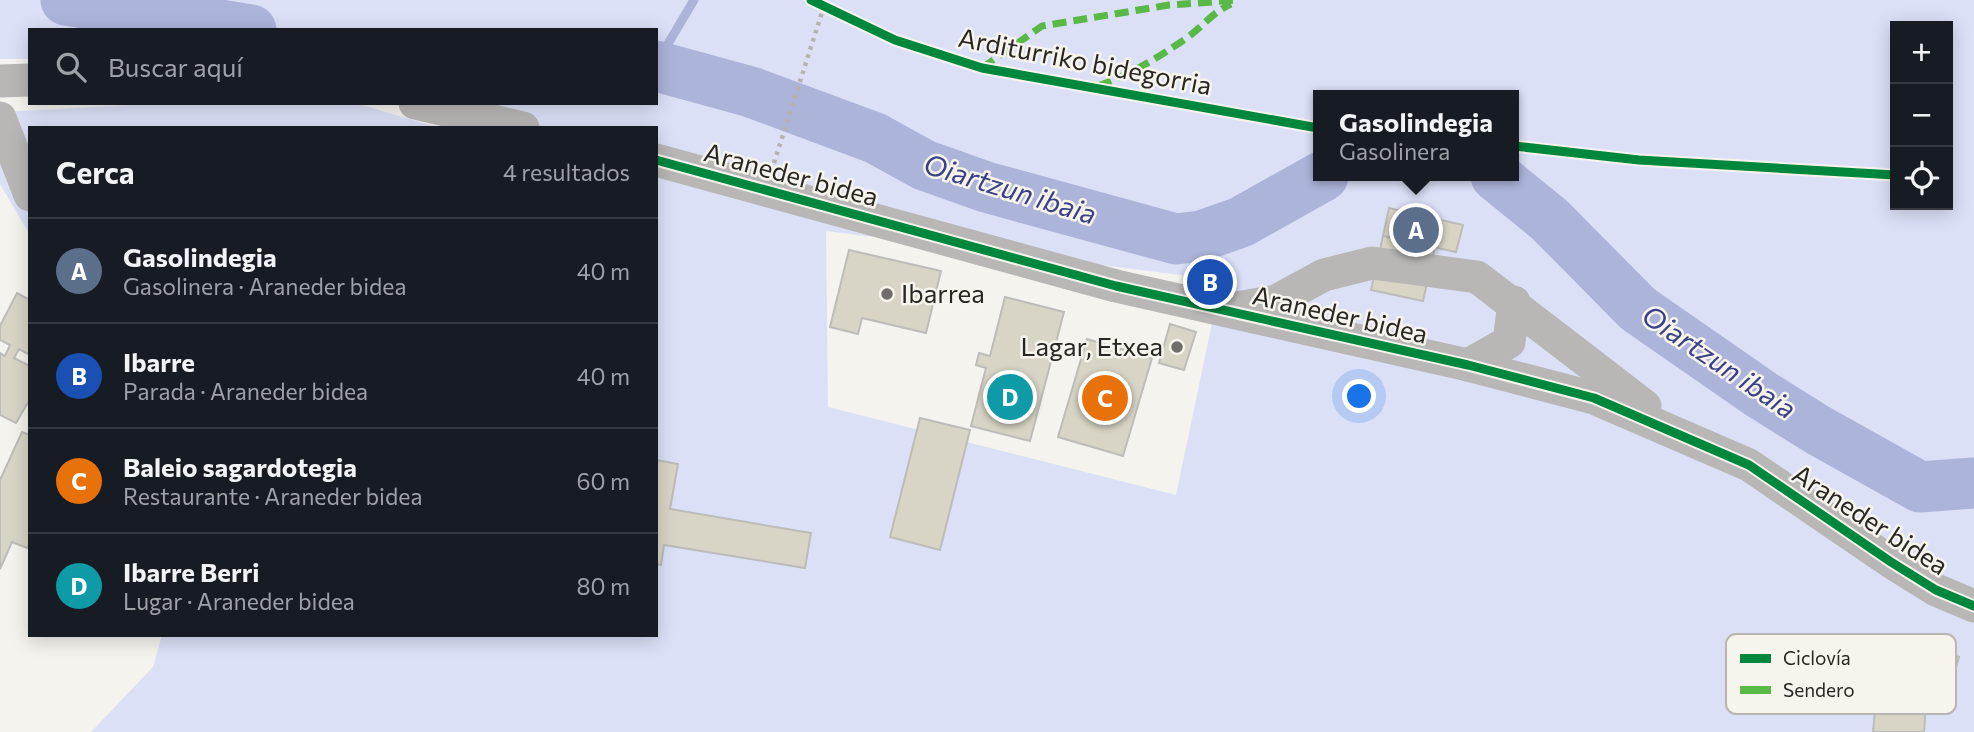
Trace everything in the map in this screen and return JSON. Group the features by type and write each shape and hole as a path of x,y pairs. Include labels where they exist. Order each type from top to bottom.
{"street":[{"path":"0,81 28,80"},
{"path":"424,105 514,126"},
{"path":"0,118 28,190"},
{"name":"Araneder bidea","path":"658,161 1116,285 1468,365 1594,398 1677,431 1749,465 1891,562 1937,590 1974,606"},
{"path":"1224,310 1276,300 1324,275 1372,264 1478,277 1677,431"},
{"path":"1298,327 1314,312 1324,275"},
{"path":"1468,365 1509,342 1514,303"}],"path":[{"path":"811,0 836,12"},
{"path":"765,190 824,6"}],"shaded area":[{"path":"0,0 1974,0 1974,732 91,732 153,667 161,637 658,637 658,126 512,126 471,105 658,105 658,28 28,28 28,59 0,59","holes":["826,231 1221,280 1176,495 828,407"]},
{"path":"132,105 362,105 433,126 28,126 28,232 0,184 0,112"}],"building":[{"path":"1389,208 1463,225 1456,252 1383,236"},
{"path":"1383,236 1435,247 1423,301 1371,290"},
{"name":"Ibarrea","path":"849,250 941,271 926,333 862,318 858,334 830,327"},
{"path":"1203,262 1224,267 1221,280 1200,275"},
{"path":"17,293 28,299 28,354 19,349 14,358 28,365 28,402 16,423 0,415 0,353 5,356 10,345 0,340 0,326"},
{"path":"1005,297 1064,312 1030,441 971,426 986,368 976,365 979,353 990,356"},
{"name":"Lagar, Etxea","path":"1170,324 1196,332 1184,370 1159,363"},
{"path":"1087,339 1152,358 1123,456 1058,437"},
{"path":"920,418 970,430 940,550 890,537"},
{"path":"22,432 28,434 28,546 12,542 0,569 0,480"},
{"path":"658,460 678,464 670,509 811,533 805,568 664,545 661,565 658,564"},
{"path":"1875,714 1925,714 1924,732 1873,732"}],"waterway":[{"name":"Oiartzun ibaia","path":"66,0 239,28"},
{"path":"658,61 694,0"},
{"name":"Oiartzun ibaia","path":"658,67 751,92 875,138 924,165 986,187 1176,239 1201,236 1241,222 1314,181"},
{"name":"Oiartzun ibaia","path":"1502,181 1550,220 1638,309 1762,395 1920,487 1974,483"}],"marked path":[{"path":"982,68 1042,26 1169,5 1238,0"},
{"path":"1098,86 1156,58 1231,4"}],"cycle path":[{"name":"Arditurriko bidegorria","path":"811,0 895,40 982,68 1313,127"},
{"path":"1519,147 1639,160 1890,175"},
{"path":"658,161 1116,286 1468,365 1594,398 1749,465 1891,562 1936,590 1974,606"}],"place":[{"name":"Gasolindegia","path":"1416,230"},
{"name":"Ibarre","path":"1210,282"},
{"name":"Ibarrea","path":"887,294"},
{"name":"Lagar, Etxea","path":"1177,347"},
{"name":"Ibarre Berri","path":"1010,397"},
{"name":"Baleio sagardotegia","path":"1105,398"}]}
